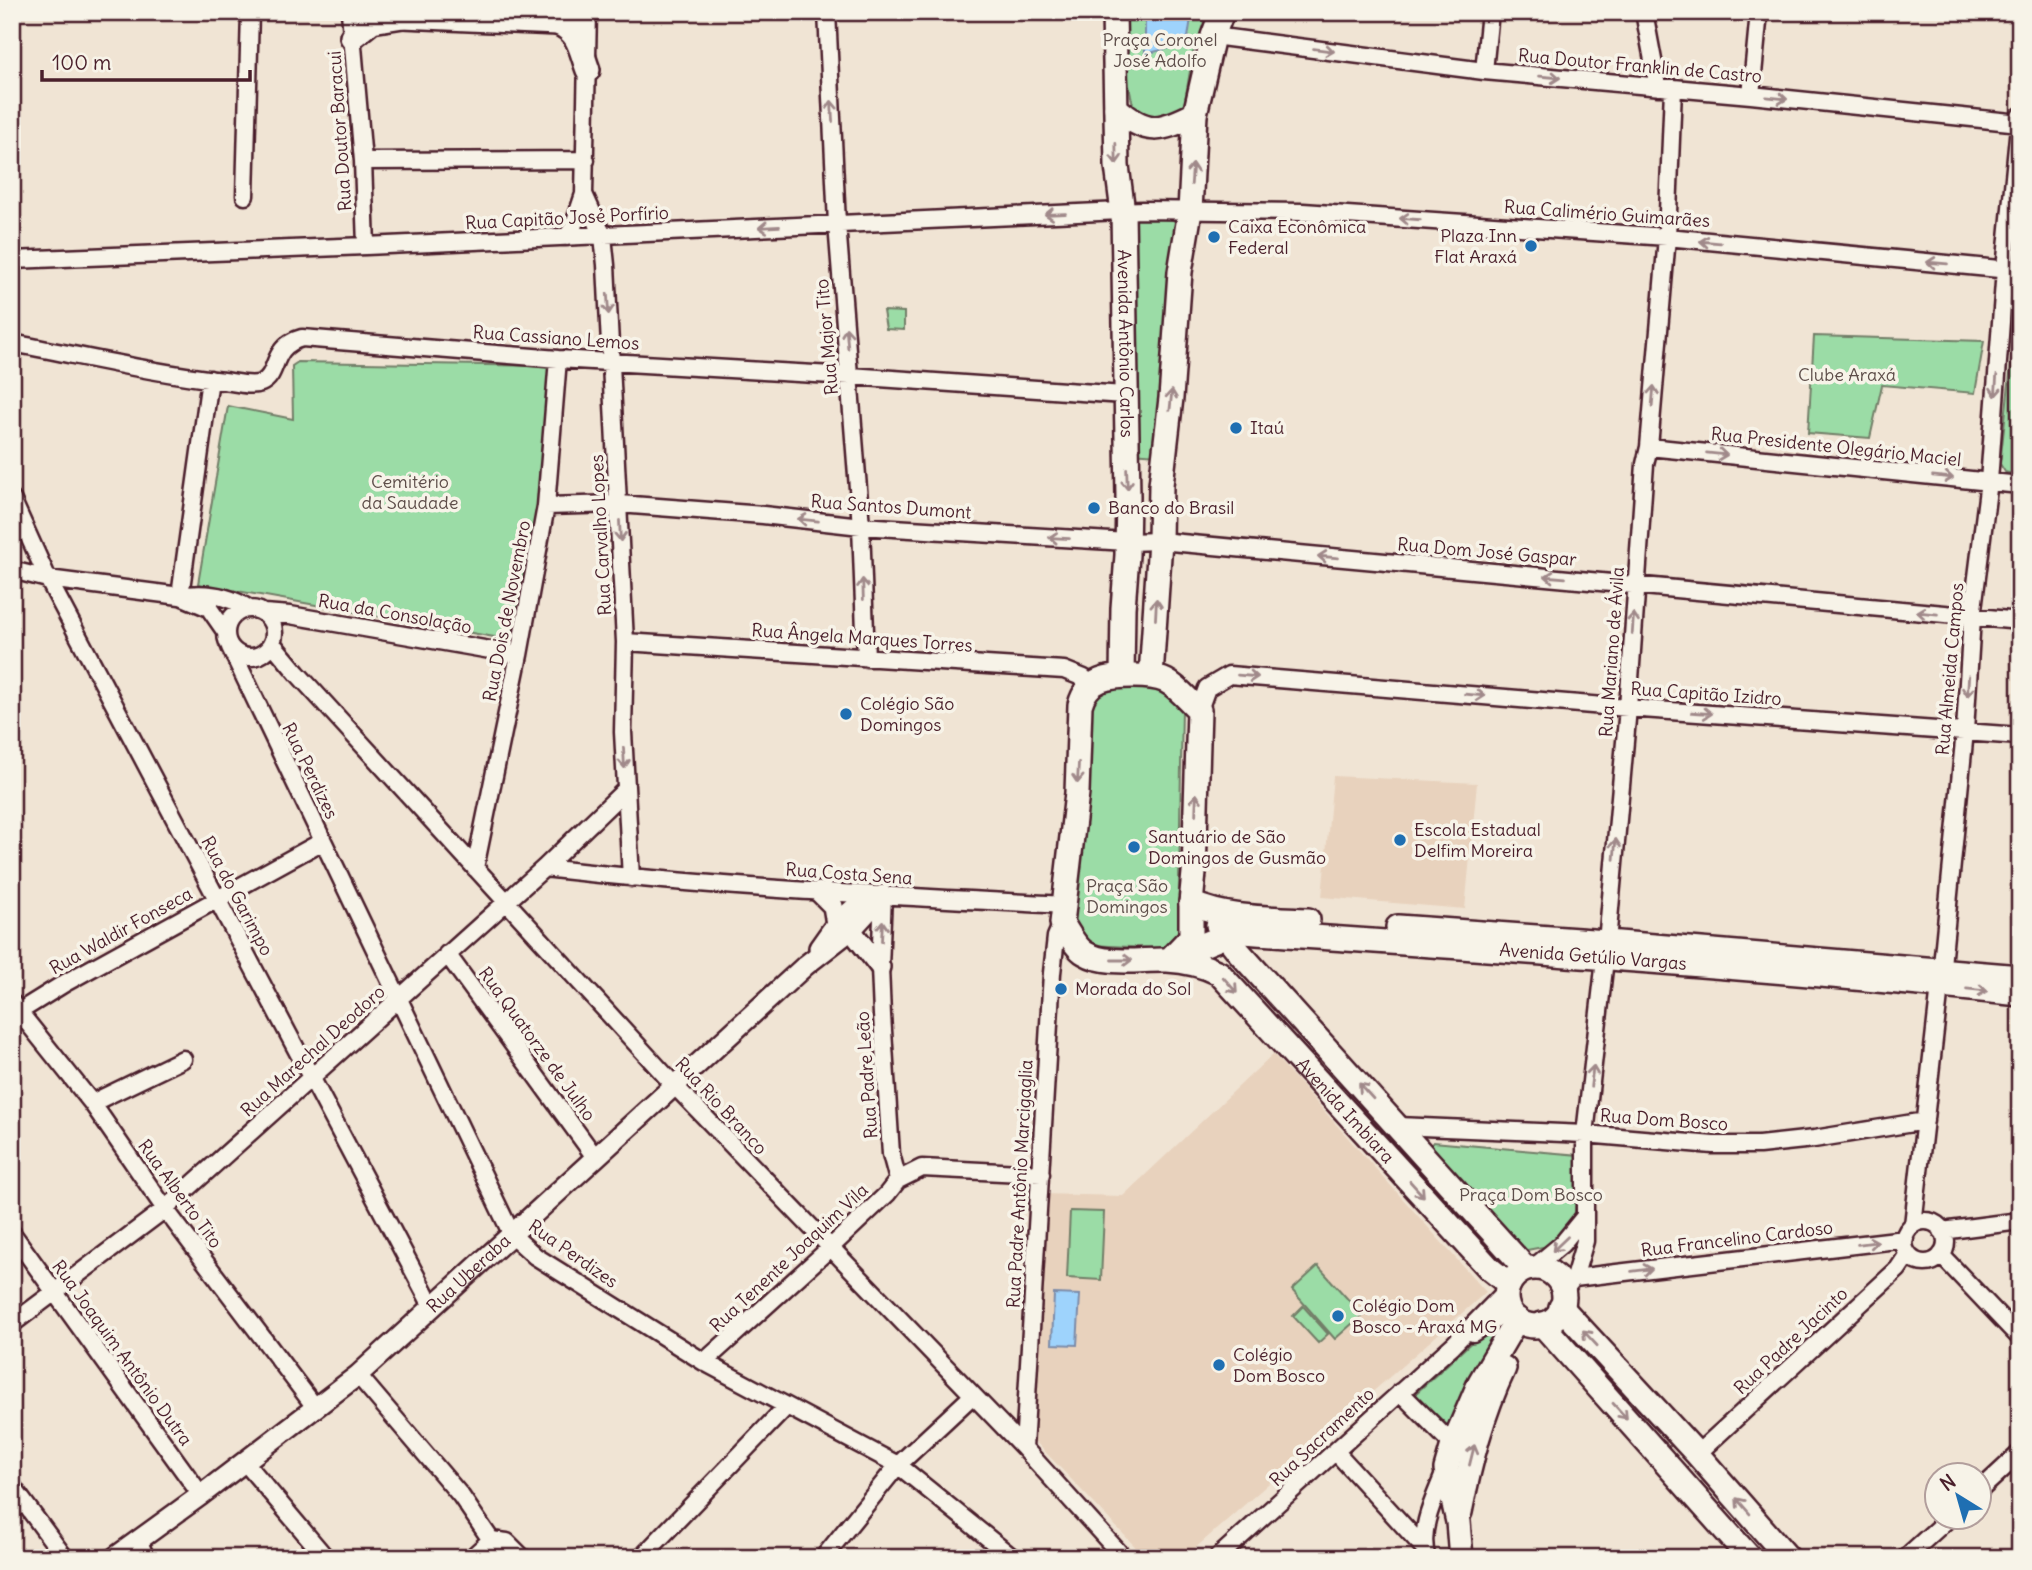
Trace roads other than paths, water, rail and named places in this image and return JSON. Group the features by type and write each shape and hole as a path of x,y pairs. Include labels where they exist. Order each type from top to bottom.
{"main road":[{"path":"558,23 586,12"},
{"name":"Avenida Antônio Carlos","path":"1114,12 1116,166 1123,212 1127,542 1122,676"},
{"path":"1152,676 1161,485 1171,398 1180,272 1190,211 1195,114 1213,36 1222,12"},
{"path":"352,37 372,21 399,14 558,23 569,28 577,37 587,70"},
{"path":"1116,108 1129,120 1146,127 1171,126 1195,114"},
{"path":"1108,676 1152,676 1167,681 1199,710 1194,873 1199,907 1191,937 1169,960 1103,960 1084,953 1063,914 1077,793 1080,705 1083,695 1091,686 1108,676"},
{"path":"1199,907 1225,936"},
{"name":"Avenida Getúlio Vargas","path":"1199,907 1233,915 1606,950 1941,978 2020,976"},
{"name":"Avenida Getúlio Vargas","path":"1169,960 1225,936 1243,932 1606,950"},
{"name":"Avenida Imbiara","path":"1225,936 1398,1126 1521,1299"},
{"name":"Avenida Imbiara","path":"1169,960 1205,966 1219,973 1490,1269 1521,1299 1750,1558"},
{"name":"Avenida Getúlio Vargas","path":"1941,978 2020,994"},
{"path":"1276,1036 1299,1016"},
{"path":"1461,1558 1458,1522 1446,1469 1453,1445 1487,1386 1521,1299 1549,1271 1697,1454 1788,1558"},
{"path":"1521,1299 1553,1318 1566,1292"},
{"path":"1458,1522 1487,1386"}],"street":[{"path":"245,195 250,12"},
{"name":"Rua Doutor Baracui","path":"350,12 363,161 366,246"},
{"name":"Rua Carvalho Lopes","path":"567,237 584,194 586,12"},
{"name":"Rua Major Tito","path":"827,12 837,223 861,526 866,658"},
{"path":"1484,71 1490,12"},
{"name":"Rua Mariano de Ávila","path":"1566,1292 1585,1241 1585,1134 1606,950 1628,708 1645,464 1649,447 1667,237 1666,88 1644,12"},
{"path":"1751,95 1759,12"},
{"name":"Rua Doutor Franklin de Castro","path":"1213,36 1484,71 2019,122"},
{"name":"Rua Almeida Campos","path":"1909,1239 1941,978 1965,732 1972,617 2012,270 2020,116"},
{"path":"363,161 586,160"},
{"name":"Rua Carvalho Lopes","path":"584,194 603,236 612,361 625,642 625,790 631,878"},
{"name":"Rua Capitão José Porfírio","path":"12,260 1123,212"},
{"name":"Rua Calimério Guimarães","path":"1123,212 1303,212 1667,237 2012,270"},
{"name":"Rua Cassiano Lemos","path":"12,344 253,384 261,383 268,377 283,348 290,341 302,338 558,359 1125,395"},
{"name":"Rua Dois de Novembro","path":"475,868 519,655 546,506 558,359"},
{"path":"180,596 211,379"},
{"name":"Rua Presidente Olegário Maciel","path":"1649,447 2020,485"},
{"name":"Rua do Garimpo","path":"12,499 48,579 432,1308"},
{"name":"Rua Santos Dumont","path":"546,506 618,504 763,515 861,526 1127,542 1160,541"},
{"name":"Rua Dom José Gaspar","path":"1160,541 2020,621"},
{"name":"Rua da Consolação","path":"12,570 48,579 180,596 209,608 227,639"},
{"name":"Rua da Consolação","path":"180,596 199,593 234,599 256,610 519,655"},
{"path":"256,610 270,618 274,634 262,651 240,655 227,639 232,615 256,610"},
{"name":"Rua Perdizes","path":"227,639 512,1235 536,1256 704,1362 898,1465 1013,1558"},
{"name":"Rua Ângela Marques Torres","path":"625,642 1064,670 1084,678 1091,686"},
{"name":"Rua Perdizes","path":"251,693 262,651"},
{"name":"Rua Rio Branco","path":"262,651 298,673 674,1085 1024,1448 1124,1558"},
{"name":"Rua Capitão Izidro","path":"1199,710 1207,688 1229,675 1628,708 2020,736"},
{"name":"Rua Marechal Deodoro","path":"12,1324 165,1209 544,868 625,790"},
{"name":"Rua Waldir Fonseca","path":"14,1010 323,841"},
{"name":"Rua Costa Sena","path":"544,868 631,878 876,895 1063,914"},
{"path":"819,892 833,906 843,928 880,967"},
{"name":"Rua Uberaba","path":"114,1558 142,1549 201,1494 358,1375 806,965 876,895"},
{"name":"Rua Padre Leão","path":"876,895 891,1154 898,1180"},
{"name":"Rua Padre Antônio Marcigaglia","path":"1024,1448 1052,973 1056,937 1063,914"},
{"name":"Rua Quatorze de Julho","path":"447,954 596,1157"},
{"name":"Rua Alberto Tito","path":"14,1010 92,1103 165,1209 315,1407"},
{"path":"92,1103 183,1059"},
{"name":"Rua Dom Bosco","path":"1398,1126 1585,1134 1713,1145 1814,1139 1925,1121"},
{"path":"898,1180 922,1168 1041,1174"},
{"name":"Rua Tenente Joaquim Vila","path":"704,1362 830,1248 887,1194 898,1180"},
{"path":"1521,1299 1584,1217"},
{"path":"1942,1231 2020,1221"},
{"path":"1926,1222 1938,1226 1942,1231 1946,1243 1937,1260 1924,1263 1912,1259 1909,1239 1926,1222"},
{"name":"Rua Joaquim Antônio Dutra","path":"12,1233 201,1494"},
{"name":"Rua Francelino Cardoso","path":"1566,1292 1909,1239"},
{"name":"Rua Padre Jacinto","path":"1697,1454 1898,1269 1909,1239"},
{"path":"1941,1255 2020,1338"},
{"name":"Rua Sacramento","path":"1217,1558 1453,1345 1521,1299"},
{"path":"358,1375 461,1496 491,1540 499,1558"},
{"path":"1400,1392 1453,1445"},
{"path":"823,1558 898,1465 972,1396"},
{"path":"640,1558 786,1407"},
{"path":"1336,1452 1425,1552"},
{"path":"1994,1476 2020,1453"},
{"path":"244,1461 326,1558"},
{"path":"1425,1552 1427,1522 1446,1469"},
{"path":"12,1486 65,1558"},
{"path":"1905,1558 1933,1532"},
{"path":"471,1558 491,1540 507,1542 523,1558"}],"water":[{"path":"1145,12 1192,12 1187,44 1145,54"},
{"path":"1054,1294 1080,1295 1077,1345 1052,1344"}],"place":[{"name":"Caixa Econômica Federal","path":"1214,237"},
{"name":"Plaza Inn Flat Araxá","path":"1531,246"},
{"name":"Itaú","path":"1236,428"},
{"name":"Banco do Brasil","path":"1094,508"},
{"name":"Colégio São Domingos","path":"846,714"},
{"name":"Escola Estadual Delfim Moreira","path":"1400,840"},
{"name":"Santuário de São Domingos de Gusmão","path":"1134,847"},
{"name":"Morada do Sol","path":"1061,989"},
{"name":"Colégio Dom Bosco - Araxá MG","path":"1338,1316"},
{"name":"Colégio Dom Bosco","path":"1219,1365"}],"park label":[{"name":"Praça Coronel José Adolfo","path":"1160,50"},
{"name":"Clube Araxá","path":"1847,375"},
{"name":"Cemitério da Saudade","path":"410,492"},
{"name":"Praça São Domingos","path":"1127,896"},
{"name":"Praça Dom Bosco","path":"1531,1195"}]}
